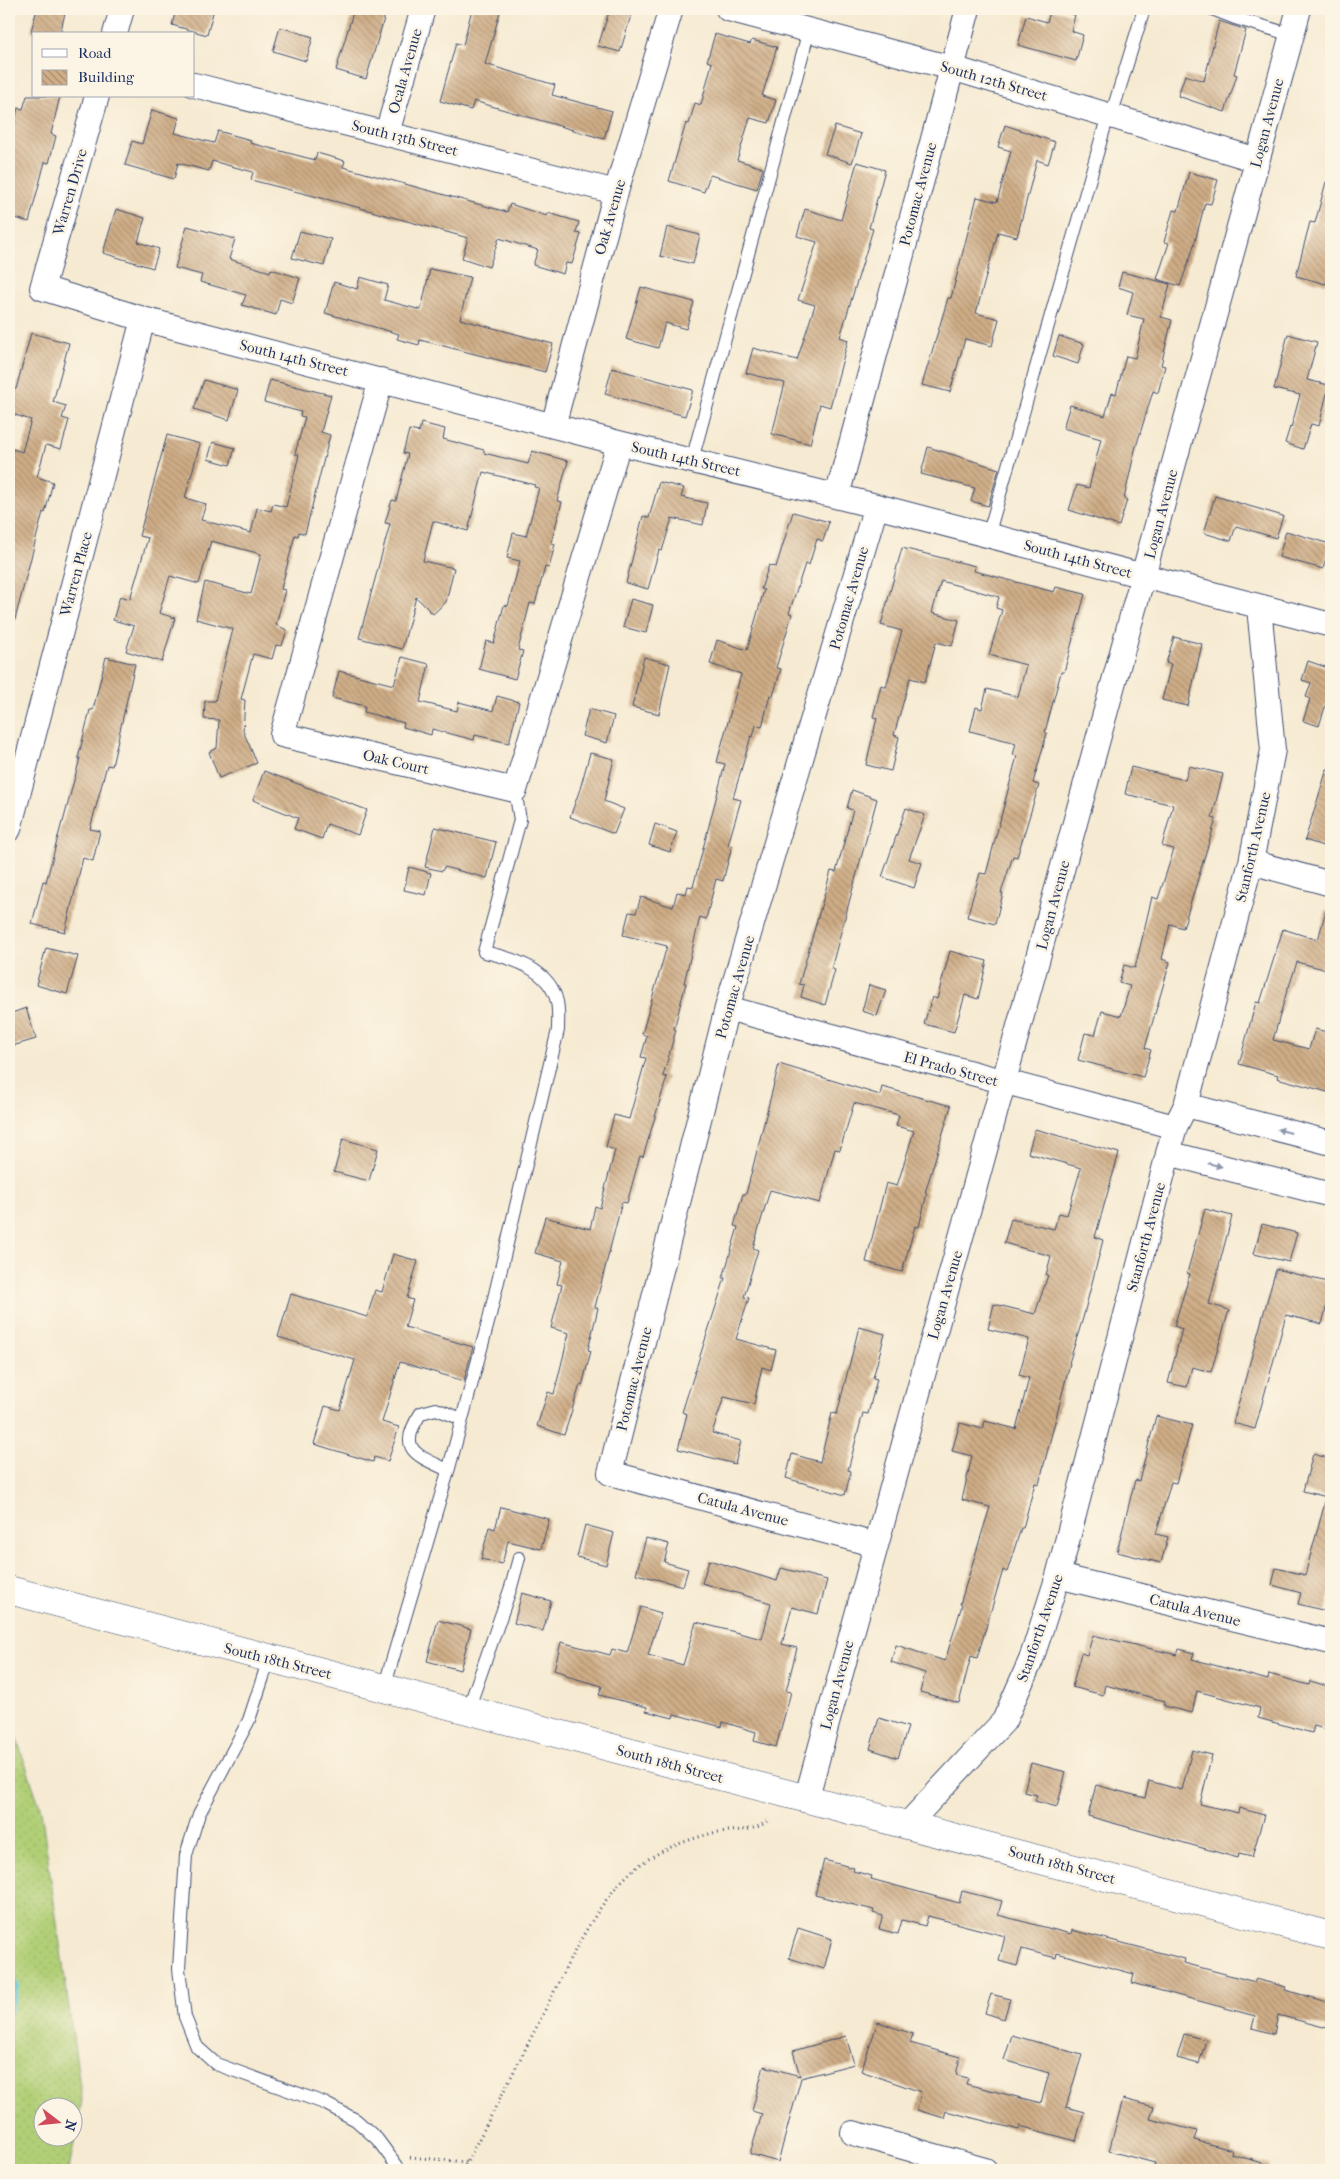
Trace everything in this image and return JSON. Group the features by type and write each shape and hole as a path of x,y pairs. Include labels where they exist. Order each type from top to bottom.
{"main road":[{"name":"South 18th Street","path":"9,1590 1331,1936"}],"street":[{"path":"116,32 122,9"},
{"name":"Ocala Avenue","path":"387,133 423,9"},
{"name":"Oak Avenue","path":"553,426 616,192 671,9"},
{"name":"South 12th Street","path":"728,9 952,68 1257,160"},
{"name":"Potomac Avenue","path":"837,496 968,9"},
{"name":"Logan Avenue","path":"806,1800 1299,9"},
{"name":"South 13th Street","path":"195,84 616,192"},
{"name":"Warren Drive","path":"42,288 96,98"},
{"name":"South 14th Street","path":"42,288 143,319 619,443 876,506 1331,625"},
{"name":"Warren Place","path":"9,829 143,319"},
{"name":"Oak Court","path":"381,380 282,735 515,790"},
{"path":"515,790 619,443"},
{"name":"Potomac Avenue","path":"610,1473 727,1008 876,506"},
{"name":"Stanforth Avenue","path":"906,1825 1004,1722 1031,1660 1058,1576 1175,1127 1186,1105 1251,862 1273,750 1259,607"},
{"path":"1251,862 1331,884"},
{"name":"El Prado Street","path":"727,1008 1175,1127"},
{"path":"1186,1105 1331,1143"},
{"path":"1168,1153 1331,1195"},
{"name":"Catula Avenue","path":"610,1473 876,1545"},
{"name":"Catula Avenue","path":"1058,1576 1331,1642"},
{"path":"853,2133 985,2170"}],"lane":[{"path":"988,536 1110,116 1144,9"},
{"path":"1212,9 1235,18 1292,34"},
{"path":"692,460 809,30"},
{"path":"384,1688 448,1470 489,1318 558,1030 557,1002 550,984 534,969 506,957 484,952 520,820 515,790"},
{"path":"448,1470 414,1452 408,1441 411,1428 421,1413 436,1409 462,1420"},
{"path":"468,1710 512,1587 519,1558"},
{"path":"269,1659 249,1720 199,1814 186,1855 179,1969 185,2017 198,2047 216,2064 324,2103 356,2120 377,2139 400,2170"}],"path":[{"path":"463,2170 572,1959 593,1921 620,1882 646,1860 680,1843 714,1833 760,1828 767,1821"},
{"path":"390,2156 467,2162"}],"green space":[{"path":"9,1716 41,1810 81,2096 32,2096 32,2146 73,2146 69,2170 9,2170"}],"building":[{"path":"37,9 66,9 60,32 31,31"},
{"path":"176,9 214,9 207,35 172,25"},
{"path":"354,9 374,9 386,12 366,79 336,70"},
{"path":"472,9 501,9 485,64 555,85 552,95 612,111 604,139 474,101 471,110 440,101 456,43 463,45"},
{"path":"610,9 633,9 620,52 598,46"},
{"path":"1051,9 1075,15 1071,31 1083,35 1076,61 1018,45 1026,16 1047,22"},
{"path":"1219,21 1246,30 1234,74 1237,75 1225,112 1178,96 1185,75 1204,81"},
{"path":"280,27 313,37 306,61 273,51"},
{"path":"715,34 750,44 752,40 777,47 762,96 776,100 769,123 750,118 737,160 763,168 757,189 710,175 704,192 669,181 686,123 689,124 695,103 701,105 712,63 707,61"},
{"path":"27,96 32,96 32,98 60,98 51,134 56,136 49,163 45,162 29,222 9,216 9,147 18,108 23,109"},
{"path":"152,110 179,118 175,133 214,143 218,131 251,140 250,143 315,160 317,153 345,161 343,167 507,212 510,204 547,216 548,213 579,222 576,233 581,234 572,264 566,263 563,274 533,265 538,250 499,238 489,267 462,258 468,238 251,180 253,172 212,161 209,171 178,163 174,179 125,165 132,141 142,144"},
{"path":"1005,125 1055,142 1048,164 1037,160 1017,237 998,232 976,313 999,319 992,346 965,339 950,392 922,385 948,298 951,298 977,197 997,202 1011,151 998,147"},
{"path":"835,126 861,134 852,163 825,154"},
{"path":"857,162 885,170 869,228 873,229 840,337 848,340 830,407 820,404 810,444 772,434 785,383 746,373 753,348 797,360 815,305 798,300 817,242 797,236 805,209 841,220"},
{"path":"1189,172 1218,180 1211,204 1205,203 1193,249 1180,286 1157,279 1169,243 1164,242 1173,210 1178,211"},
{"path":"1326,182 1331,183 1331,263 1326,284 1296,276 1310,222 1315,223"},
{"path":"116,209 145,218 138,242 159,249 153,268 103,253"},
{"path":"187,226 235,239 229,259 270,272 271,269 300,278 292,303 280,299 276,315 242,305 246,295 200,282 202,275 175,268"},
{"path":"667,227 700,235 693,264 660,256"},
{"path":"300,231 331,239 324,266 292,258"},
{"path":"430,269 470,277 460,319 553,344 545,372 420,340 419,345 397,339 399,334 325,313 334,282 357,289 360,277 388,285 384,300 421,310"},
{"path":"1122,272 1170,284 1161,317 1172,320 1161,365 1165,366 1158,393 1153,391 1135,450 1124,499 1127,500 1119,526 1069,510 1077,485 1089,488 1101,439 1063,428 1070,405 1105,416 1112,393 1116,394 1126,356 1135,358 1144,319 1127,315 1133,292 1118,287"},
{"path":"641,287 694,302 686,329 665,323 658,348 626,339"},
{"path":"31,333 69,343 53,402 66,406 62,418 69,420 61,449 46,445 37,477 53,482 45,513 43,512 14,623 9,622 9,520 13,504 9,503 9,464 13,449 22,452 31,420 9,413 9,387 16,389"},
{"path":"1288,334 1317,342 1307,380 1329,385 1319,426 1311,424 1303,449 1285,443 1300,395 1274,389"},
{"path":"1059,336 1084,344 1078,364 1053,356"},
{"path":"612,368 693,390 685,416 605,394"},
{"path":"204,380 238,390 229,420 194,409"},
{"path":"270,380 331,395 321,432 330,435 305,534 299,532 298,536 295,535 281,589 285,590 276,625 287,630 282,646 276,645 272,659 253,654 241,699 245,700 243,731 257,763 219,778 209,752 217,748 219,720 204,719 205,701 215,701 233,629 196,619 205,582 251,594 261,554 211,541 199,584 170,576 159,613 175,618 162,662 126,651 134,626 113,620 120,596 130,599 148,538 139,536 167,435 200,444 185,498 206,504 201,520 251,533 257,508 271,511 273,504 286,507 299,455 295,454 305,417 300,416 301,412 264,402"},
{"path":"421,423 445,429 443,439 484,450 484,453 528,464 532,451 568,461 557,501 562,502 551,543 555,544 549,568 545,567 535,604 530,603 518,650 523,651 515,679 479,669 486,641 494,643 504,605 508,606 520,561 507,558 513,533 526,536 539,488 534,487 535,485 483,472 468,531 433,521 423,561 454,568 446,602 433,614 416,597 402,649 359,638 390,524 385,523 392,500 396,501 408,454 403,453 409,430 419,432"},
{"path":"213,442 235,448 230,465 208,459"},
{"path":"928,447 999,469 988,506 971,501 975,488 921,474"},
{"path":"659,482 684,488 681,497 707,503 703,525 672,518 662,551 659,550 648,589 626,583 643,516 649,518"},
{"path":"1215,496 1283,516 1276,538 1236,526 1231,541 1204,533"},
{"path":"793,512 829,522 823,541 817,539 809,565 805,564 789,613 792,614 776,668 781,669 773,696 770,695 762,727 756,725 753,737 751,736 733,798 741,800 728,845 732,846 723,881 716,879 706,919 700,917 674,1029 676,1030 663,1076 667,1077 643,1157 640,1156 627,1203 622,1202 595,1307 598,1308 588,1350 591,1351 582,1386 580,1385 564,1435 537,1426 548,1392 554,1394 569,1333 551,1328 562,1285 557,1284 563,1261 535,1253 545,1217 590,1229 595,1206 600,1208 615,1150 606,1147 614,1115 629,1119 646,1058 641,1057 647,1036 642,1034 667,946 623,935 629,912 636,913 641,897 673,907 677,892 686,894 688,886 693,887 725,764 717,762 741,674 710,664 717,640 747,650 764,590 761,589 769,565 776,567"},
{"path":"1286,531 1330,544 1323,569 1279,557"},
{"path":"902,548 975,566 974,571 1054,592 1056,587 1085,594 1064,672 1061,672 1045,732 1047,733 1033,783 1039,785 1017,857 1013,856 1001,893 1003,893 995,924 967,917 980,873 986,874 1017,756 1013,755 1016,743 970,731 976,707 982,709 987,689 1018,697 1026,665 989,655 1002,610 996,608 999,597 941,581 932,613 959,620 952,646 936,642 925,682 910,678 894,735 899,737 891,771 866,765 877,718 873,717 881,685 886,687 902,631 881,625"},
{"path":"631,599 653,605 646,633 623,627"},
{"path":"1174,637 1202,644 1188,706 1162,700 1171,664 1166,663"},
{"path":"106,657 135,664 112,766 107,765 90,829 100,831 93,861 83,858 65,932 32,924 43,881 46,882 63,822 80,758 78,758 90,710 93,710"},
{"path":"402,657 429,664 420,702 457,711 459,702 493,711 497,696 519,702 509,743 475,735 474,740 432,729 431,735 403,727 404,723 364,712 365,706 332,698 339,671 394,685"},
{"path":"644,657 670,664 659,714 632,707"},
{"path":"1308,661 1331,669 1331,705 1326,704 1319,726 1303,721 1310,699 1306,697 1311,683 1302,680"},
{"path":"589,709 614,716 607,743 582,736"},
{"path":"590,753 614,759 604,801 624,809 614,834 570,817"},
{"path":"1189,766 1223,774 1212,818 1216,819 1183,928 1170,924 1162,959 1170,962 1145,1048 1151,1050 1143,1077 1078,1060 1085,1033 1095,1035 1102,1011 1121,1016 1130,986 1119,983 1124,965 1135,968 1152,897 1158,899 1174,849 1162,846 1173,805 1125,794 1131,767 1185,780"},
{"path":"1327,769 1331,769 1331,841 1328,840 1326,847 1305,840"},
{"path":"264,771 367,810 358,835 327,824 322,839 294,829 298,818 253,800"},
{"path":"852,790 877,799 831,969 835,970 825,1005 801,997 804,985 799,984 831,871 836,872 853,810 847,808"},
{"path":"906,808 925,815 909,859 922,863 914,888 882,877"},
{"path":"655,824 677,832 670,852 649,845"},
{"path":"435,827 496,842 487,878 444,867 442,871 425,867"},
{"path":"409,867 431,873 426,895 404,890"},
{"path":"1326,910 1331,911 1331,971 1297,962 1273,1040 1309,1049 1315,1029 1331,1033 1331,1093 1277,1078 1278,1075 1239,1064 1256,1002 1260,1003 1283,929 1318,940"},
{"path":"46,948 78,956 67,994 36,985"},
{"path":"950,951 987,961 978,999 965,995 954,1032 924,1024 932,997 937,999"},
{"path":"869,985 886,990 877,1016 862,1011"},
{"path":"26,1008 36,1039 9,1047 9,1014"},
{"path":"779,1064 880,1095 882,1087 951,1106 925,1193 927,1193 919,1227 915,1226 902,1272 866,1262 886,1183 897,1186 914,1131 896,1126 899,1115 854,1103 840,1150 835,1149 820,1203 770,1190 753,1248 758,1250 744,1297 749,1298 736,1339 776,1350 771,1370 762,1367 754,1404 724,1397 712,1433 741,1441 735,1464 678,1449 687,1414 682,1412 725,1278 723,1278 738,1227 734,1226 743,1194 746,1194"},
{"path":"1035,1129 1119,1153 1095,1237 1103,1240 1083,1318 1069,1363 1039,1484 1035,1483 1023,1528 1021,1528 1007,1572 1003,1570 977,1658 971,1656 959,1703 920,1692 925,1673 891,1662 896,1645 945,1661 962,1605 960,1604 990,1507 962,1500 972,1456 952,1451 960,1423 983,1429 985,1421 1016,1429 1029,1378 1019,1375 1029,1339 988,1329 994,1304 1035,1314 1048,1275 1046,1275 1051,1256 1004,1243 1011,1219 1054,1229 1059,1213 1067,1215 1081,1168 1028,1153"},
{"path":"343,1139 378,1149 369,1181 334,1172"},
{"path":"1205,1209 1232,1216 1209,1304 1229,1310 1211,1372 1192,1367 1187,1387 1168,1383 1182,1329 1174,1326 1190,1274 1187,1273"},
{"path":"1262,1224 1297,1233 1289,1262 1254,1254"},
{"path":"393,1254 418,1261 407,1298 413,1300 405,1327 473,1347 464,1381 400,1362 382,1422 399,1427 388,1461 374,1457 373,1462 314,1444 325,1406 340,1410 355,1360 278,1337 291,1294 367,1317 375,1290 382,1292"},
{"path":"1276,1269 1331,1283 1331,1288 1322,1324 1286,1315 1255,1429 1233,1423"},
{"path":"859,1327 885,1334 873,1378 877,1379 868,1414 863,1413 848,1470 851,1471 845,1495 786,1478 792,1454 820,1462 832,1413 837,1414"},
{"path":"1156,1416 1192,1425 1176,1483 1171,1482 1156,1534 1168,1537 1161,1563 1117,1552 1135,1480 1139,1481"},
{"path":"1313,1454 1331,1459 1331,1498 1303,1491"},
{"path":"1326,1499 1331,1500 1331,1590 1326,1611 1298,1604 1301,1593 1272,1585 1276,1568 1305,1575"},
{"path":"501,1507 549,1519 541,1549 508,1541 502,1564 481,1559 489,1527 495,1529"},
{"path":"585,1525 614,1533 606,1565 577,1557"},
{"path":"646,1538 669,1544 664,1562 688,1569 683,1586 636,1574"},
{"path":"709,1560 777,1581 781,1568 827,1580 818,1614 792,1607 782,1644 797,1648 786,1691 791,1692 776,1747 754,1741 756,1732 723,1722 722,1727 674,1714 673,1718 646,1711 647,1707 599,1695 602,1686 566,1676 566,1674 554,1670 561,1642 610,1655 612,1649 627,1653 641,1607 661,1613 648,1655 683,1665 696,1622 762,1639 771,1603 702,1583"},
{"path":"522,1593 551,1601 543,1631 514,1623"},
{"path":"438,1620 471,1629 460,1670 427,1661"},
{"path":"1093,1635 1177,1655 1179,1649 1194,1653 1192,1659 1268,1680 1269,1674 1309,1685 1310,1681 1331,1687 1331,1731 1314,1726 1312,1733 1258,1718 1260,1708 1197,1691 1192,1713 1164,1706 1165,1701 1105,1685 1103,1695 1072,1687 1081,1653 1087,1655"},
{"path":"879,1718 908,1727 898,1758 870,1749"},
{"path":"1192,1750 1212,1755 1200,1804 1238,1813 1239,1808 1264,1815 1252,1857 1239,1854 1238,1858 1088,1816 1096,1785 1145,1798 1149,1781 1182,1790"},
{"path":"1031,1763 1066,1772 1057,1807 1035,1801 1037,1795 1024,1792"},
{"path":"824,1860 854,1868 853,1871 872,1876 871,1879 959,1903 962,1891 1002,1901 998,1915 1071,1934 1072,1930 1185,1959 1184,1963 1255,1982 1255,1979 1286,1987 1285,1990 1331,2003 1331,2029 1278,2015 1274,2034 1252,2028 1255,2016 1132,1983 1134,1974 1057,1953 1056,1958 1022,1949 1017,1966 999,1961 1005,1936 928,1916 925,1926 902,1920 898,1934 879,1929 883,1916 873,1913 874,1910 815,1895"},
{"path":"798,1928 832,1939 824,1969 789,1958"},
{"path":"991,1994 1010,1999 1004,2019 985,2013"},
{"path":"878,2022 913,2034 910,2043 960,2057 956,2075 968,2078 966,2084 1041,2103 1049,2073 1004,2060 1012,2035 1082,2055 1066,2107 1084,2112 1076,2141 1020,2126 1019,2130 946,2111 944,2118 917,2110 921,2092 861,2071"},
{"path":"1184,2034 1206,2040 1199,2064 1177,2058"},
{"path":"846,2036 854,2064 801,2078 778,2162 750,2154 762,2114 752,2111 764,2066 800,2076 793,2051"},
{"path":"1123,2099 1154,2107 1150,2119 1197,2131 1194,2140 1232,2150 1231,2154 1270,2165 1269,2170 1153,2170 1155,2163 1109,2151"}],"waterway":[{"path":"9,1971 16,1987 9,2011"}]}
